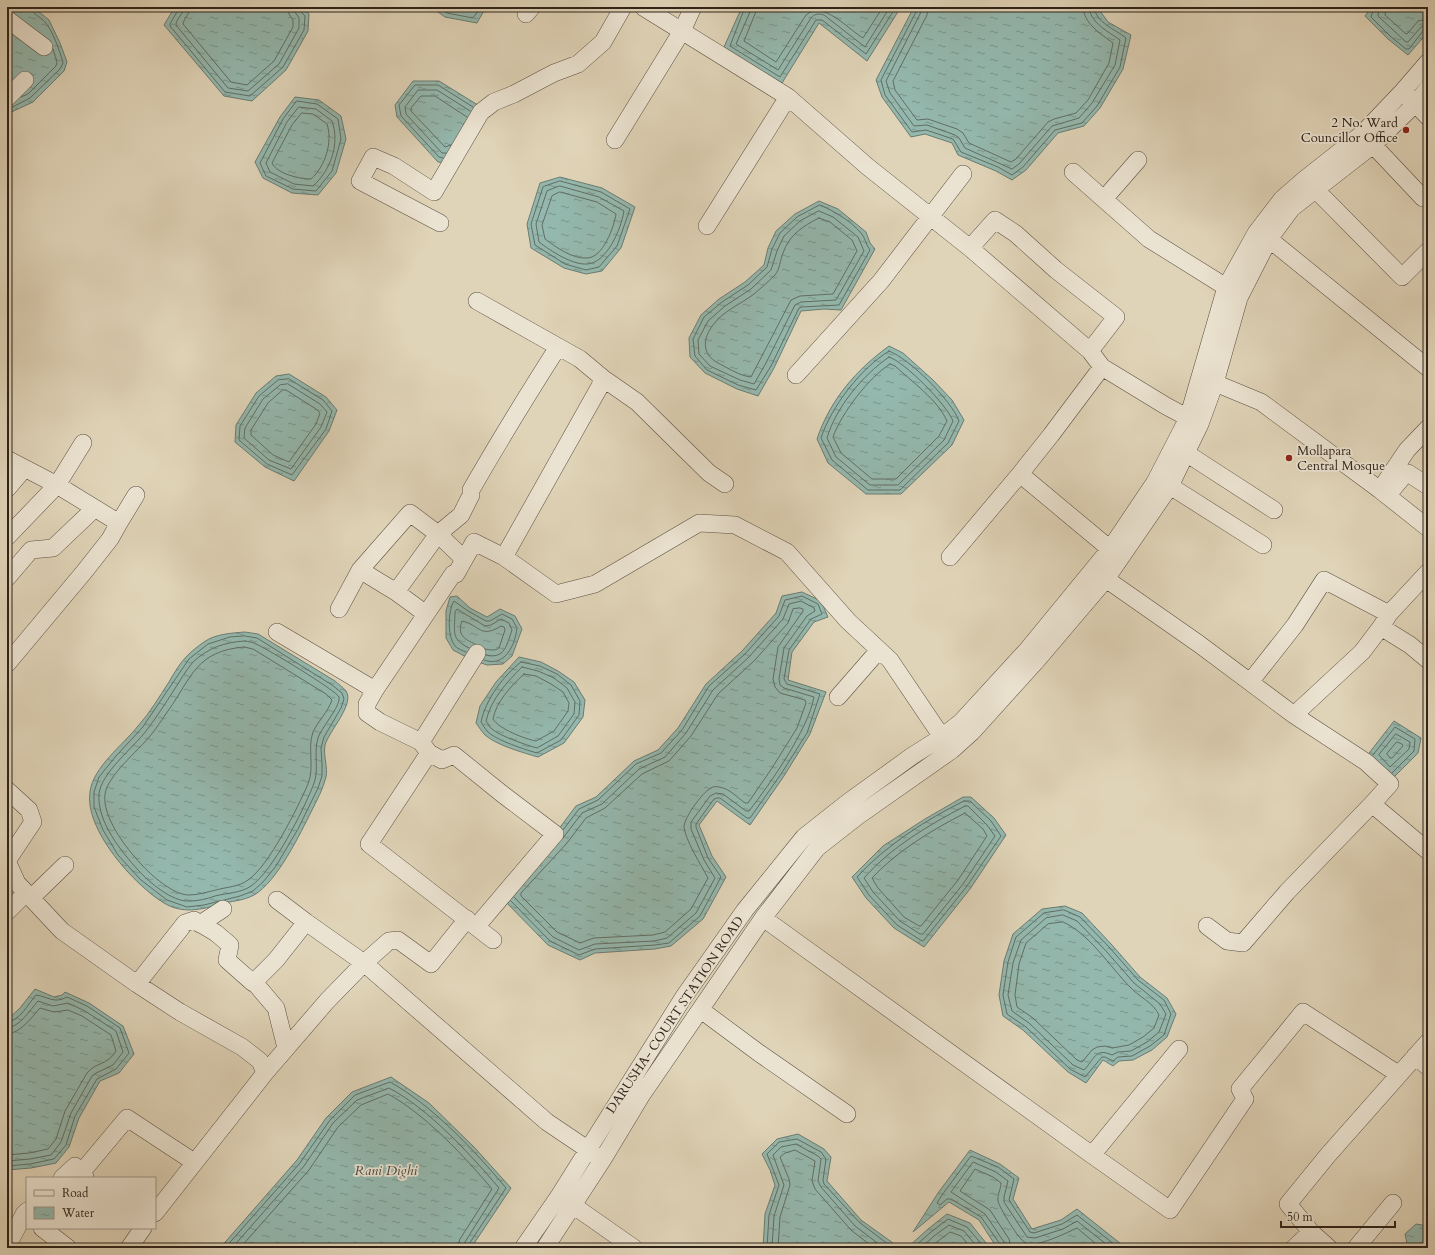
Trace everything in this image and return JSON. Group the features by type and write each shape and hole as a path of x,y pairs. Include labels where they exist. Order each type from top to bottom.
{"street":[{"path":"440,223 360,181 373,157 394,166 434,192 481,112 494,102 514,94 554,73 578,64 603,42 623,7"},
{"path":"644,7 788,97 868,167 970,248 1090,351 1102,367 1194,421"},
{"path":"615,140 682,31 693,7"},
{"path":"7,19 44,47"},
{"name":"DARUSHA- COURT STATION ROAD","path":"523,1248 603,1160 641,1096 763,918 816,848 858,816 952,750 972,732 1106,579 1170,486 1186,453 1194,421 1207,381 1239,298 1269,239 1292,208 1372,145 1409,97 1428,62"},
{"path":"7,98 25,80"},
{"name":"DARUSHA- COURT STATION ROAD","path":"1207,381 1226,287 1256,233 1282,200 1305,179 1409,97 1428,88"},
{"path":"707,226 788,97"},
{"path":"1409,97 1428,117"},
{"path":"1372,145 1423,198 1428,193"},
{"path":"1104,199 1138,160"},
{"path":"1073,172 1149,239 1226,287"},
{"path":"796,376 881,281 963,174"},
{"path":"1316,189 1402,277 1428,251"},
{"path":"970,248 995,220 1016,234 1056,270 1116,318 1090,351"},
{"path":"1269,239 1428,368"},
{"path":"477,301 580,359 604,379 637,402 709,473 726,484"},
{"path":"396,592 438,534 460,515 471,495 471,490 485,466 558,347"},
{"path":"950,557 1020,474 1102,367"},
{"path":"504,557 604,379"},
{"path":"1207,381 1261,402 1384,493 1428,528"},
{"name":"DARUSHA- COURT STATION ROAD","path":"545,1248 588,1148 683,998 745,910 804,837 847,803 912,756 942,737 961,722 1028,649 1110,549 1194,421"},
{"path":"1384,493 1407,450 1428,428"},
{"path":"7,537 57,485 83,443"},
{"path":"1186,453 1274,510"},
{"path":"7,459 57,485 118,523"},
{"path":"7,489 24,469"},
{"path":"1384,493 1406,473 1428,486"},
{"path":"1020,474 1110,549"},
{"path":"1170,486 1263,545"},
{"path":"7,664 110,539 118,523 136,495"},
{"path":"7,578 31,550 53,548 94,509"},
{"path":"339,609 360,570 410,512 438,534 464,559"},
{"path":"156,1212 265,1073 327,1001 364,963 389,941 398,940 432,964 555,834 501,794 454,755 442,760 367,713 367,704 375,690 452,574 456,574 474,542 504,557 556,594 595,584 699,523 735,525 788,552 848,621 890,660 942,737"},
{"path":"360,570 396,592 426,614"},
{"path":"1294,715 1362,652 1385,621 1428,572"},
{"path":"1106,579 1199,644 1294,715 1366,762 1390,784 1286,892 1243,942 1227,941 1207,926"},
{"path":"1250,682 1295,625 1324,580 1385,621 1428,660"},
{"path":"277,632 375,690"},
{"path":"838,697 879,650"},
{"path":"477,653 425,748 369,844 492,940"},
{"path":"7,790 29,810 33,822 7,861 17,883 62,931 137,984 180,1012 242,1047 260,1061 265,1073"},
{"path":"1372,804 1428,851"},
{"path":"7,912 65,865"},
{"path":"277,900 364,963 547,1122 588,1148 603,1160"},
{"path":"200,924 223,909"},
{"path":"763,918 1170,1210 1245,1099 1240,1089 1303,1012 1398,1074"},
{"path":"137,984 184,923 194,920 216,933 230,945 227,960 252,983 254,982 276,1008 286,1048"},
{"path":"254,982 276,960 306,922"},
{"path":"701,1010 759,1053 847,1114"},
{"path":"1329,1248 1311,1232 1288,1204 1398,1074 1428,1042"},
{"path":"1092,1155 1179,1049"},
{"path":"1415,1056 1428,1067"},
{"path":"63,1177 75,1166 84,1176 127,1118 194,1162"},
{"path":"566,1200 634,1248"},
{"path":"1356,1248 1393,1203"},
{"path":"7,1229 26,1214"},
{"path":"7,1247 26,1214"},
{"path":"43,1229 68,1248"},
{"path":"129,1248 142,1229"},
{"path":"1294,1248 1311,1232"}],"water":[{"path":"7,7 33,7 49,20 67,62 64,71 33,102 7,114"},
{"path":"177,7 302,7 309,14 308,31 286,70 252,101 224,96 164,25 173,10"},
{"path":"431,7 486,7 477,23 445,17"},
{"path":"742,7 901,7 867,61 819,23 782,83 724,47"},
{"path":"914,7 1097,7 1108,22 1131,35 1123,69 1100,108 1084,126 1058,133 1026,170 1012,180 996,171 958,155 952,143 925,134 911,137 882,97 876,80"},
{"path":"1372,7 1428,7 1428,32 1408,55 1388,39 1365,16"},
{"path":"413,81 439,81 481,107 487,118 466,153 450,163 438,162 397,117 395,105"},
{"path":"295,97 319,100 341,116 346,139 336,173 318,195 292,193 263,178 255,162 280,117"},
{"path":"560,177 602,188 635,207 621,248 602,271 586,274 564,268 531,248 527,224 540,183"},
{"path":"819,201 838,209 866,232 870,243 875,249 841,310 824,309 801,311 774,368 758,396 737,389 705,373 690,357 689,338 701,315 719,299 745,282 764,265 768,248 776,231 795,214"},
{"path":"889,346 903,353 933,380 952,400 964,420 952,445 901,494 866,494 828,463 817,439 829,411 846,387 866,365"},
{"path":"289,374 326,397 337,410 329,431 294,481 265,467 235,442 236,425 256,393 276,376"},
{"path":"802,592 821,601 828,617 814,622 792,652 788,680 826,692 810,734 784,776 750,825 717,801 699,825 712,856 726,877 703,919 671,946 655,949 595,953 580,960 548,945 499,895 555,834 576,806 596,797 634,761 658,750 678,728 706,684 742,651 776,613 782,596"},
{"path":"457,596 470,608 487,617 500,609 515,616 522,629 512,656 503,664 487,665 470,659 453,650 446,638 446,611 450,597"},
{"path":"245,632 258,634 335,681 346,691 348,696 347,703 325,745 326,777 322,790 287,857 271,880 263,889 246,899 206,908 192,910 178,909 164,903 152,895 139,883 126,870 103,839 90,807 90,792 92,783 103,765 146,716 177,668 187,656 208,639 224,634"},
{"path":"519,657 541,662 558,671 574,682 585,700 583,717 564,743 538,757 510,748 490,739 476,723 480,706 496,682"},
{"path":"1394,721 1421,738 1418,753 1391,780 1366,757"},
{"path":"963,797 971,797 994,818 1006,835 970,889 924,947 894,928 866,898 852,877 883,846"},
{"path":"1065,906 1082,913 1140,977 1167,998 1176,1014 1167,1037 1152,1050 1133,1060 1119,1061 1113,1066 1103,1060 1086,1083 1068,1072 1023,1030 1003,1016 999,995 1004,961 1013,934 1042,909"},
{"path":"35,989 54,997 62,995 65,992 89,1003 123,1026 134,1054 119,1073 100,1081 79,1118 69,1147 56,1163 31,1168 7,1170 7,1020 20,1008"},
{"name":"Rani Dighi","path":"391,1077 429,1103 474,1147 511,1188 471,1248 220,1248 297,1160 326,1118 352,1092"},
{"path":"798,1134 824,1149 831,1157 827,1181 861,1220 900,1248 763,1248 765,1214 775,1185 762,1154 777,1139"},
{"path":"970,1150 1000,1164 1019,1178 1013,1199 1032,1229 1061,1220 1077,1209 1126,1248 997,1248 979,1220 949,1202 913,1232 938,1193"},
{"path":"947,1214 970,1223 990,1248 907,1248"},
{"path":"1416,1224 1428,1226 1428,1248 1408,1248 1405,1234"}],"place":[{"name":"2 No. Ward Councillor Office","path":"1406,130"},
{"name":"Mollapara Central Mosque","path":"1289,458"}]}
